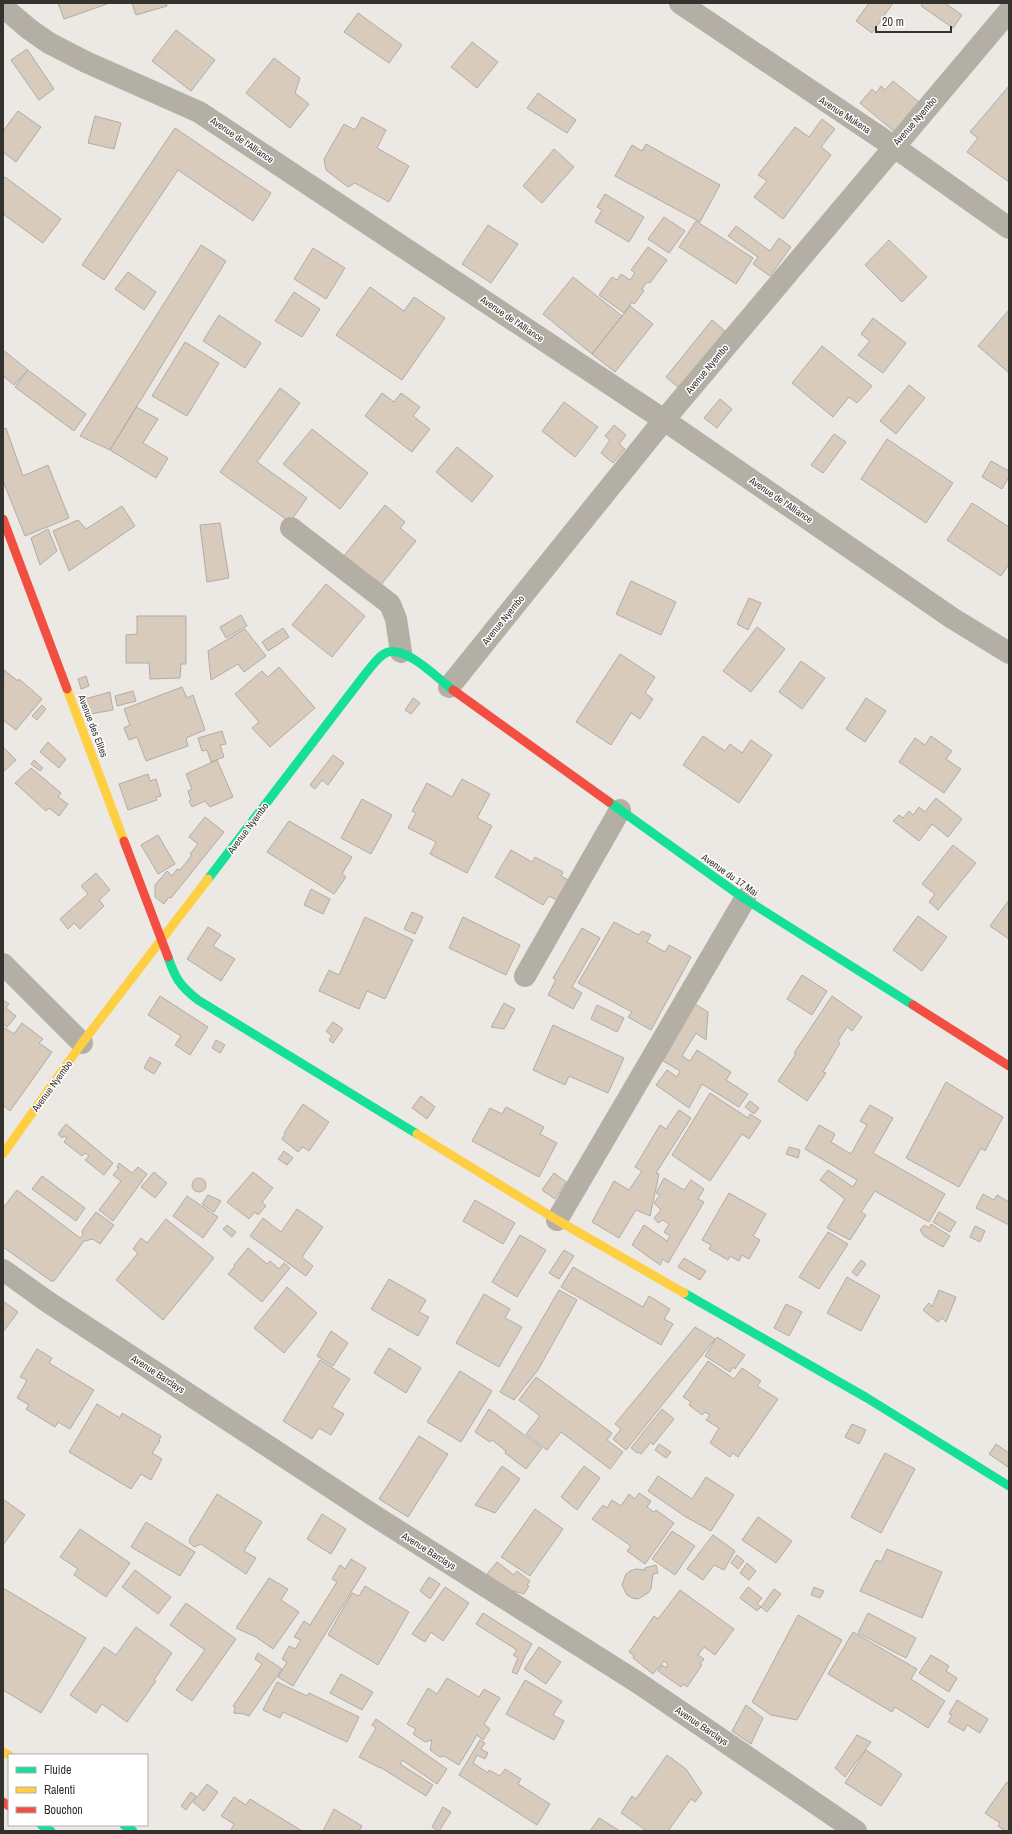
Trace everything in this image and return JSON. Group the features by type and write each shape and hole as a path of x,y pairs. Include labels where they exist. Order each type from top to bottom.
{"main road":[{"name":"Avenue des Elites","path":"3,519 175,977 184,989 198,1000 557,1220 867,1398 1009,1486"},
{"name":"Avenue Nyembo","path":"3,1154 82,1043 366,673 378,659 389,652 401,652"},
{"path":"401,652 413,659 449,687"},
{"name":"Avenue du 17 Mai","path":"449,687 745,899 1009,1066"}],"street":[{"name":"Avenue Mukena","path":"680,3 894,146 1009,228"},
{"name":"Avenue de l'Alliance","path":"3,7 29,29 56,46 86,62 199,112 664,420 952,618 1009,653"},
{"name":"Avenue Nyembo","path":"449,687 664,420 1009,11"},
{"path":"291,528 390,604 396,619 401,652"},
{"path":"525,976 620,810"},
{"path":"557,1220 745,899"},
{"path":"3,964 82,1043"},
{"name":"Avenue Barclays","path":"3,1270 54,1306 373,1515 637,1682 856,1831"}],"building":[{"path":"58,3 107,3 107,4 64,19"},
{"path":"132,3 166,3 167,6 136,15"},
{"path":"869,3 893,3 872,33 856,21"},
{"path":"923,3 945,3 962,15 953,28 921,6"},
{"path":"358,13 402,45 389,63 344,32"},
{"path":"176,30 215,60 191,91 152,61"},
{"path":"472,42 498,62 477,88 451,67"},
{"path":"27,49 54,89 39,100 11,60"},
{"path":"274,58 300,78 295,93 309,104 290,128 246,93"},
{"path":"893,81 920,103 896,133 860,103 872,89 876,93 881,86 885,90"},
{"path":"1009,86 1009,182 967,152 978,138 970,132"},
{"path":"538,93 576,120 567,133 527,108"},
{"path":"18,111 41,127 16,162 3,152 3,131"},
{"path":"95,116 121,123 114,149 88,143"},
{"path":"362,117 386,130 377,148 409,166 389,202 355,183 348,187 326,170 324,159 344,124 355,130"},
{"path":"822,119 835,129 821,147 831,155 783,219 754,197 767,181 758,175 795,127 809,137"},
{"path":"175,128 271,193 253,221 178,170 104,280 82,265"},
{"path":"646,144 720,185 700,222 615,176 632,145 642,151"},
{"path":"554,149 574,167 542,203 523,186"},
{"path":"5,177 61,219 43,243 3,214 3,179"},
{"path":"605,194 644,217 629,242 595,222 602,210 597,207"},
{"path":"664,217 685,231 669,253 648,239"},
{"path":"696,221 753,258 736,284 679,247"},
{"path":"488,225 518,244 491,283 462,264"},
{"path":"736,226 770,251 779,238 791,247 770,276 753,264 758,257 728,236"},
{"path":"889,240 927,277 902,302 865,265"},
{"path":"201,245 226,261 110,450 80,436"},
{"path":"648,247 667,260 650,283 647,282 642,289 644,291 634,304 632,302 624,313 599,295 612,277 617,280 621,274 630,280 635,273 631,270"},
{"path":"313,248 345,268 326,299 294,279"},
{"path":"128,272 156,292 144,310 115,289"},
{"path":"573,277 622,316 592,354 543,314"},
{"path":"370,287 404,311 414,297 445,318 402,380 336,335"},
{"path":"294,292 320,309 302,337 275,321"},
{"path":"630,306 653,324 615,372 592,354"},
{"path":"1009,310 1009,373 978,346"},
{"path":"219,315 261,343 245,368 203,341"},
{"path":"873,318 906,343 883,373 858,355 870,341 861,334"},
{"path":"712,320 725,331 679,388 666,377"},
{"path":"185,342 219,363 187,416 152,396"},
{"path":"822,346 872,386 857,403 849,397 833,417 792,383"},
{"path":"3,350 28,370 14,385 3,376"},
{"path":"28,370 86,414 74,431 15,387"},
{"path":"909,385 925,398 896,434 880,421"},
{"path":"280,388 300,403 257,462 307,498 290,522 220,472"},
{"path":"382,393 394,402 401,393 420,407 413,416 430,429 412,452 365,416"},
{"path":"720,399 732,409 717,428 704,418"},
{"path":"564,402 598,427 575,457 542,431"},
{"path":"136,407 158,419 143,443 168,458 156,478 110,450"},
{"path":"614,425 626,435 619,444 625,449 613,463 601,453 610,440 605,436"},
{"path":"6,428 23,476 48,465 69,518 25,536 3,481 3,429"},
{"path":"312,429 368,473 340,509 283,464"},
{"path":"834,434 846,442 823,473 811,465"},
{"path":"887,439 953,483 926,523 861,479"},
{"path":"457,447 493,476 472,502 436,472"},
{"path":"991,461 1009,471 1009,477 1002,489 982,477"},
{"path":"972,503 1009,527 1009,564 1001,576 947,540"},
{"path":"385,505 405,522 400,528 416,541 380,586 343,557"},
{"path":"122,506 135,526 69,571 53,531 78,520 86,529"},
{"path":"220,523 229,578 207,582 200,525"},
{"path":"48,529 57,551 40,565 31,538"},
{"path":"631,581 676,602 661,635 616,614"},
{"path":"326,584 365,616 332,657 292,625"},
{"path":"749,598 761,603 748,630 737,624"},
{"path":"241,615 247,626 226,638 220,627"},
{"path":"137,616 186,616 186,664 181,664 180,678 150,679 149,663 126,663 126,635 137,634"},
{"path":"757,627 785,649 751,692 723,671"},
{"path":"283,628 289,637 268,651 262,642"},
{"path":"245,629 266,656 244,672 238,664 211,680 208,651"},
{"path":"620,654 655,677 645,693 653,699 640,719 631,713 611,745 576,722"},
{"path":"801,661 825,678 802,709 779,692"},
{"path":"279,667 315,708 270,747 252,728 259,722 235,694 262,671 268,677"},
{"path":"4,670 18,681 19,679 42,699 16,730 3,720"},
{"path":"86,676 89,686 81,689 78,679"},
{"path":"182,687 187,698 193,695 205,730 186,738 188,746 146,761 137,737 129,740 124,728 130,725 124,709"},
{"path":"133,691 136,701 117,706 115,696"},
{"path":"110,692 113,710 90,714 85,699"},
{"path":"413,698 420,703 411,714 405,710"},
{"path":"866,698 886,711 865,742 846,729"},
{"path":"42,705 46,709 37,720 32,716"},
{"path":"222,731 226,744 220,745 224,757 211,762 207,750 202,751 198,738"},
{"path":"703,736 725,751 730,744 742,753 751,740 772,755 739,803 683,765"},
{"path":"931,736 952,751 946,759 961,769 944,793 899,762 915,738 925,745"},
{"path":"48,742 66,759 59,768 40,752"},
{"path":"3,747 16,760 3,772"},
{"path":"333,755 344,763 328,785 322,780 315,789 310,785"},
{"path":"34,760 43,768 40,771 31,764"},
{"path":"217,760 233,797 210,807 205,801 192,807 189,801 191,800 188,791 192,789 186,774"},
{"path":"31,768 61,793 58,797 68,804 59,816 49,808 46,811 15,783"},
{"path":"148,774 150,781 156,779 161,796 156,797 157,800 128,810 119,784"},
{"path":"462,779 490,794 477,818 492,826 467,873 430,854 436,842 408,828 416,813 412,811 427,783 452,797"},
{"path":"936,798 962,819 948,837 932,824 919,841 893,821 899,815 903,818 909,811 913,815 919,807 925,812"},
{"path":"362,799 392,815 371,854 341,838"},
{"path":"205,817 224,832 171,898 169,897 164,904 155,897 155,885 167,871 172,876 177,869 180,870 192,855 190,854 198,844 189,837"},
{"path":"289,821 352,857 342,874 346,877 334,894 267,852"},
{"path":"158,835 175,864 158,874 141,845"},
{"path":"953,845 976,863 938,910 929,902 935,894 922,884"},
{"path":"511,850 532,862 535,857 563,872 561,876 574,883 563,904 549,896 543,905 495,877"},
{"path":"96,873 110,890 99,900 104,906 80,929 74,923 68,929 60,919 88,894 81,886"},
{"path":"311,889 330,899 323,914 304,905"},
{"path":"1009,900 1009,939 990,926"},
{"path":"412,912 423,917 415,934 404,929"},
{"path":"918,916 947,937 922,971 893,950"},
{"path":"365,917 413,940 385,999 367,991 359,1009 319,991 329,970 339,975"},
{"path":"463,917 520,945 506,975 449,948"},
{"path":"614,922 639,935 642,931 651,935 647,942 665,952 669,945 691,957 651,1030 628,1017 632,1012 578,983"},
{"path":"208,927 221,935 213,946 235,959 221,981 187,959"},
{"path":"582,928 600,938 572,987 582,993 573,1009 548,995 556,980 553,978"},
{"path":"802,975 827,991 812,1015 787,999"},
{"path":"160,996 208,1027 190,1055 175,1045 181,1036 148,1015"},
{"path":"832,996 862,1017 852,1031 847,1027 838,1041 840,1043 823,1072 826,1073 807,1101 778,1081 796,1054 794,1053"},
{"path":"3,1000 9,1004 6,1008 16,1016 7,1027 3,1024"},
{"path":"504,1003 515,1009 504,1029 491,1027"},
{"path":"695,1004 708,1012 706,1040 696,1033 682,1056 690,1061 697,1050 731,1072 726,1080 748,1094 739,1107 702,1084 689,1108 656,1085 667,1070 677,1077 680,1071 663,1061"},
{"path":"597,1005 624,1018 617,1032 591,1019"},
{"path":"333,1022 343,1029 333,1043 329,1040 332,1036 326,1031"},
{"path":"22,1023 43,1039 39,1043 52,1052 10,1111 3,1105 3,1030 5,1028 14,1034"},
{"path":"553,1025 624,1058 608,1093 569,1076 565,1085 533,1070"},
{"path":"216,1040 225,1045 220,1053 212,1048"},
{"path":"150,1057 161,1063 154,1074 144,1068"},
{"path":"946,1082 1003,1117 985,1151 981,1148 959,1187 906,1158"},
{"path":"710,1093 748,1118 750,1114 761,1121 749,1139 742,1134 710,1181 672,1155"},
{"path":"421,1096 435,1107 427,1119 412,1108"},
{"path":"750,1101 759,1108 754,1114 745,1107"},
{"path":"303,1104 329,1122 309,1151 303,1147 298,1152 282,1139 285,1134 284,1133"},
{"path":"870,1105 893,1118 873,1153 945,1194 929,1222 875,1191 861,1212 866,1215 850,1240 827,1228 845,1199 820,1180 828,1170 853,1187 857,1180 805,1149 819,1125 835,1134 831,1142 851,1154 867,1125 860,1121"},
{"path":"506,1107 544,1127 540,1134 557,1143 539,1177 472,1141 490,1108 502,1114"},
{"path":"679,1110 691,1118 656,1173 659,1174 650,1216 636,1210 619,1238 592,1222 614,1181 629,1190 642,1171 635,1167 660,1125 666,1129"},
{"path":"66,1124 113,1163 104,1175 85,1160 89,1156 85,1153 82,1156 64,1142 67,1138 64,1136 62,1138 58,1134"},
{"path":"789,1147 800,1150 798,1158 786,1154"},
{"path":"284,1151 293,1158 287,1165 278,1159"},
{"path":"119,1163 132,1173 138,1167 147,1174 113,1221 99,1210 121,1181 113,1175 119,1168 117,1167"},
{"path":"154,1172 167,1183 155,1198 141,1187"},
{"path":"253,1172 273,1188 262,1202 266,1206 258,1215 255,1212 249,1219 227,1202"},
{"path":"554,1173 566,1182 555,1199 542,1190"},
{"path":"42,1176 85,1208 76,1221 32,1189"},
{"path":"196,1178 202,1178 206,1182 206,1188 202,1192 196,1192 192,1188 192,1182"},
{"path":"664,1178 684,1190 691,1180 704,1189 698,1199 704,1202 668,1263 663,1259 660,1265 632,1245 644,1225 667,1241 670,1236 664,1232 669,1224 663,1220 658,1223 654,1218 661,1210 654,1203 660,1195 656,1193"},
{"path":"17,1190 80,1238 83,1235 82,1231 96,1212 114,1225 100,1244 93,1239 84,1241 54,1281 51,1281 3,1247 3,1208"},
{"path":"729,1193 766,1214 753,1236 760,1240 749,1259 742,1255 739,1261 730,1256 728,1260 709,1249 711,1245 702,1240"},
{"path":"983,1194 994,1200 997,1195 1009,1202 1009,1225 976,1208"},
{"path":"208,1195 221,1201 214,1212 202,1204"},
{"path":"187,1196 218,1217 203,1238 173,1216"},
{"path":"475,1200 515,1223 503,1244 463,1221"},
{"path":"297,1209 323,1227 302,1257 313,1266 306,1276 250,1236 263,1218 281,1232"},
{"path":"939,1212 956,1222 950,1232 933,1222"},
{"path":"166,1219 214,1258 163,1320 116,1280 138,1253 133,1249 141,1238 147,1243"},
{"path":"931,1224 950,1236 943,1247 924,1236 920,1230 924,1225 929,1228"},
{"path":"227,1225 236,1232 232,1237 223,1229"},
{"path":"975,1226 985,1231 980,1242 970,1237"},
{"path":"828,1232 848,1244 819,1289 799,1277"},
{"path":"520,1235 546,1250 517,1297 492,1282"},
{"path":"248,1248 267,1264 270,1261 279,1269 284,1263 290,1268 262,1302 228,1274"},
{"path":"564,1250 574,1256 559,1279 549,1273"},
{"path":"684,1258 706,1271 700,1280 678,1267"},
{"path":"861,1260 866,1264 857,1276 852,1272"},
{"path":"573,1267 643,1307 649,1296 670,1309 664,1319 673,1324 661,1345 561,1287"},
{"path":"847,1277 880,1296 861,1331 827,1313"},
{"path":"389,1279 426,1300 419,1312 429,1317 418,1336 371,1309"},
{"path":"287,1287 317,1313 284,1353 254,1328"},
{"path":"559,1290 577,1300 538,1370 514,1400 500,1392"},
{"path":"939,1290 956,1297 946,1322 942,1318 938,1322 923,1310 929,1303 932,1307"},
{"path":"484,1294 510,1309 505,1318 522,1327 499,1367 456,1343"},
{"path":"3,1301 18,1312 3,1332"},
{"path":"786,1304 802,1312 789,1336 774,1328"},
{"path":"695,1327 715,1339 626,1450 613,1439 621,1429 615,1424"},
{"path":"331,1331 348,1343 333,1366 317,1356"},
{"path":"717,1337 745,1355 735,1369 733,1367 730,1372 705,1356"},
{"path":"389,1348 421,1368 406,1393 374,1373"},
{"path":"37,1349 52,1358 49,1363 94,1390 70,1429 58,1422 55,1427 26,1409 29,1405 17,1398 27,1380 20,1377"},
{"path":"320,1360 350,1379 332,1407 344,1414 331,1435 319,1428 312,1439 283,1421"},
{"path":"708,1361 734,1379 742,1368 761,1381 757,1386 778,1399 738,1457 733,1453 730,1457 710,1443 719,1428 706,1420 710,1415 705,1412 702,1415 689,1405 691,1402 683,1397"},
{"path":"460,1371 492,1391 461,1442 427,1422"},
{"path":"536,1377 612,1433 607,1440 623,1452 610,1469 561,1432 547,1450 526,1434 540,1416 519,1400"},
{"path":"97,1404 120,1418 122,1413 161,1436 160,1441 152,1453 162,1459 151,1480 141,1474 131,1489 69,1452"},
{"path":"489,1409 542,1448 526,1469 505,1453 506,1451 492,1440 490,1442 475,1432"},
{"path":"662,1409 674,1419 653,1445 651,1442 641,1454 638,1452 637,1453 631,1448"},
{"path":"852,1424 866,1430 859,1444 845,1437"},
{"path":"419,1436 448,1454 408,1517 379,1499"},
{"path":"659,1444 671,1452 666,1458 655,1450"},
{"path":"996,1444 1009,1453 1008,1467 989,1454"},
{"path":"885,1453 915,1469 881,1533 851,1517"},
{"path":"502,1466 520,1479 495,1513 475,1505"},
{"path":"584,1466 600,1478 577,1510 561,1497"},
{"path":"658,1476 692,1499 706,1477 734,1495 711,1531 686,1517 648,1491"},
{"path":"639,1493 651,1501 647,1507 654,1512 656,1510 674,1523 645,1564 627,1551 631,1546 592,1519 603,1505 607,1508 612,1500 621,1506 629,1494 635,1499"},
{"path":"217,1494 262,1522 244,1551 256,1558 246,1574 201,1544 194,1547 189,1542"},
{"path":"3,1499 25,1515 3,1545"},
{"path":"535,1509 563,1529 530,1576 501,1557"},
{"path":"322,1514 346,1529 331,1554 307,1539"},
{"path":"758,1517 792,1541 776,1563 742,1540"},
{"path":"146,1522 195,1552 180,1576 131,1547"},
{"path":"80,1529 130,1563 106,1597 74,1575 78,1569 60,1557"},
{"path":"672,1531 695,1546 675,1575 652,1559"},
{"path":"713,1535 735,1551 724,1570 714,1565 703,1580 687,1569"},
{"path":"887,1549 942,1572 922,1618 860,1591 876,1560 881,1562"},
{"path":"737,1555 744,1561 738,1569 731,1563"},
{"path":"351,1559 366,1568 293,1686 278,1677 287,1662 282,1659 289,1646 295,1649 301,1640 294,1637 304,1621 310,1625 337,1582 332,1579 340,1565 345,1569"},
{"path":"497,1562 514,1575 517,1571 530,1581 524,1594 506,1589 487,1574"},
{"path":"747,1563 756,1571 749,1580 740,1573"},
{"path":"656,1565 658,1573 653,1574 651,1589 648,1593 638,1599 627,1595 622,1585 626,1574 636,1569 645,1570 645,1568"},
{"path":"135,1570 171,1597 158,1614 122,1587"},
{"path":"429,1577 440,1584 430,1599 420,1591"},
{"path":"269,1578 288,1589 281,1600 299,1612 273,1649 256,1637 236,1628"},
{"path":"365,1586 409,1612 378,1665 328,1635 352,1593 359,1596"},
{"path":"445,1587 469,1603 443,1641 431,1632 425,1642 412,1634"},
{"path":"748,1587 762,1598 757,1604 761,1607 757,1611 740,1598"},
{"path":"814,1587 824,1591 820,1598 811,1595"},
{"path":"3,1588 86,1638 41,1713 3,1690"},
{"path":"774,1589 781,1594 767,1612 761,1607"},
{"path":"680,1590 734,1629 715,1655 704,1647 698,1655 704,1659 700,1664 702,1665 687,1687 683,1684 681,1687 658,1671 662,1665 666,1668 668,1664 664,1661 653,1674 633,1658 634,1656 629,1652 654,1616 658,1619"},
{"path":"186,1603 236,1639 192,1701 176,1690 205,1650 170,1625"},
{"path":"483,1613 532,1644 517,1674 512,1672 518,1658 513,1655 517,1650 476,1624"},
{"path":"868,1613 916,1638 906,1658 858,1633"},
{"path":"798,1615 842,1640 797,1720 771,1715 752,1702"},
{"path":"136,1627 172,1653 154,1680 156,1681 127,1722 102,1704 96,1713 70,1695 104,1647 116,1655"},
{"path":"853,1632 917,1669 911,1679 945,1701 928,1728 895,1707 892,1712 828,1674"},
{"path":"539,1647 561,1662 546,1684 524,1669"},
{"path":"258,1653 282,1669 249,1716 234,1713 235,1707 233,1706 262,1664 255,1659"},
{"path":"931,1655 949,1666 946,1671 957,1678 949,1692 919,1673"},
{"path":"341,1674 373,1692 362,1710 330,1693"},
{"path":"447,1678 479,1697 484,1689 500,1698 484,1724 490,1729 483,1740 477,1735 459,1765 444,1756 440,1757 430,1750 432,1740 425,1742 413,1734 416,1729 407,1724 428,1688 437,1694"},
{"path":"525,1680 562,1701 553,1715 564,1721 554,1740 506,1714"},
{"path":"277,1682 307,1696 309,1693 359,1717 347,1742 283,1712 280,1718 263,1710"},
{"path":"957,1700 988,1719 980,1733 967,1725 964,1731 948,1722 952,1715 949,1714"},
{"path":"746,1705 763,1718 751,1744 732,1731"},
{"path":"376,1719 447,1769 437,1784 402,1760 400,1764 433,1785 426,1796 380,1767 359,1757 376,1728 372,1725"},
{"path":"857,1735 871,1742 845,1777 835,1768"},
{"path":"480,1740 485,1743 481,1749 488,1753 485,1759 477,1755 473,1763 488,1773 489,1770 500,1776 505,1769 521,1779 518,1784 550,1804 537,1825 459,1775"},
{"path":"866,1750 902,1774 881,1806 845,1783"},
{"path":"667,1755 686,1769 702,1793 695,1802 691,1799 668,1831 647,1831 621,1813 632,1796 636,1799"},
{"path":"1007,1782 1009,1783 1009,1831 1005,1831 998,1826 1000,1823 985,1813"},
{"path":"207,1784 218,1792 204,1811 193,1802"},
{"path":"191,1792 196,1796 186,1810 181,1806"},
{"path":"234,1797 246,1805 250,1799 302,1831 231,1830 234,1824 221,1816"},
{"path":"443,1807 451,1812 439,1831 432,1827"},
{"path":"334,1809 362,1826 359,1831 323,1831"},
{"path":"599,1818 620,1831 590,1831"}],"traffic: fast":[{"path":"208,879 366,673 385,653 396,652 404,654 422,665 453,690"},
{"path":"609,802 745,899 913,1005"},
{"path":"168,957 173,971 179,981 198,1000 417,1134"},
{"path":"684,1293 867,1398 1009,1486"},
{"path":"43,1826 51,1831"},
{"path":"126,1826 133,1831"}],"traffic: slow":[{"path":"67,689 124,841"},
{"path":"3,1154 82,1043 208,879"},
{"path":"417,1134 557,1220 684,1293"},
{"path":"3,1752 8,1754"}],"traffic: jam":[{"path":"3,519 67,689"},
{"path":"453,690 609,802"},
{"path":"124,841 168,957"},
{"path":"913,1005 1009,1066"},
{"path":"3,1802 8,1805"}]}
